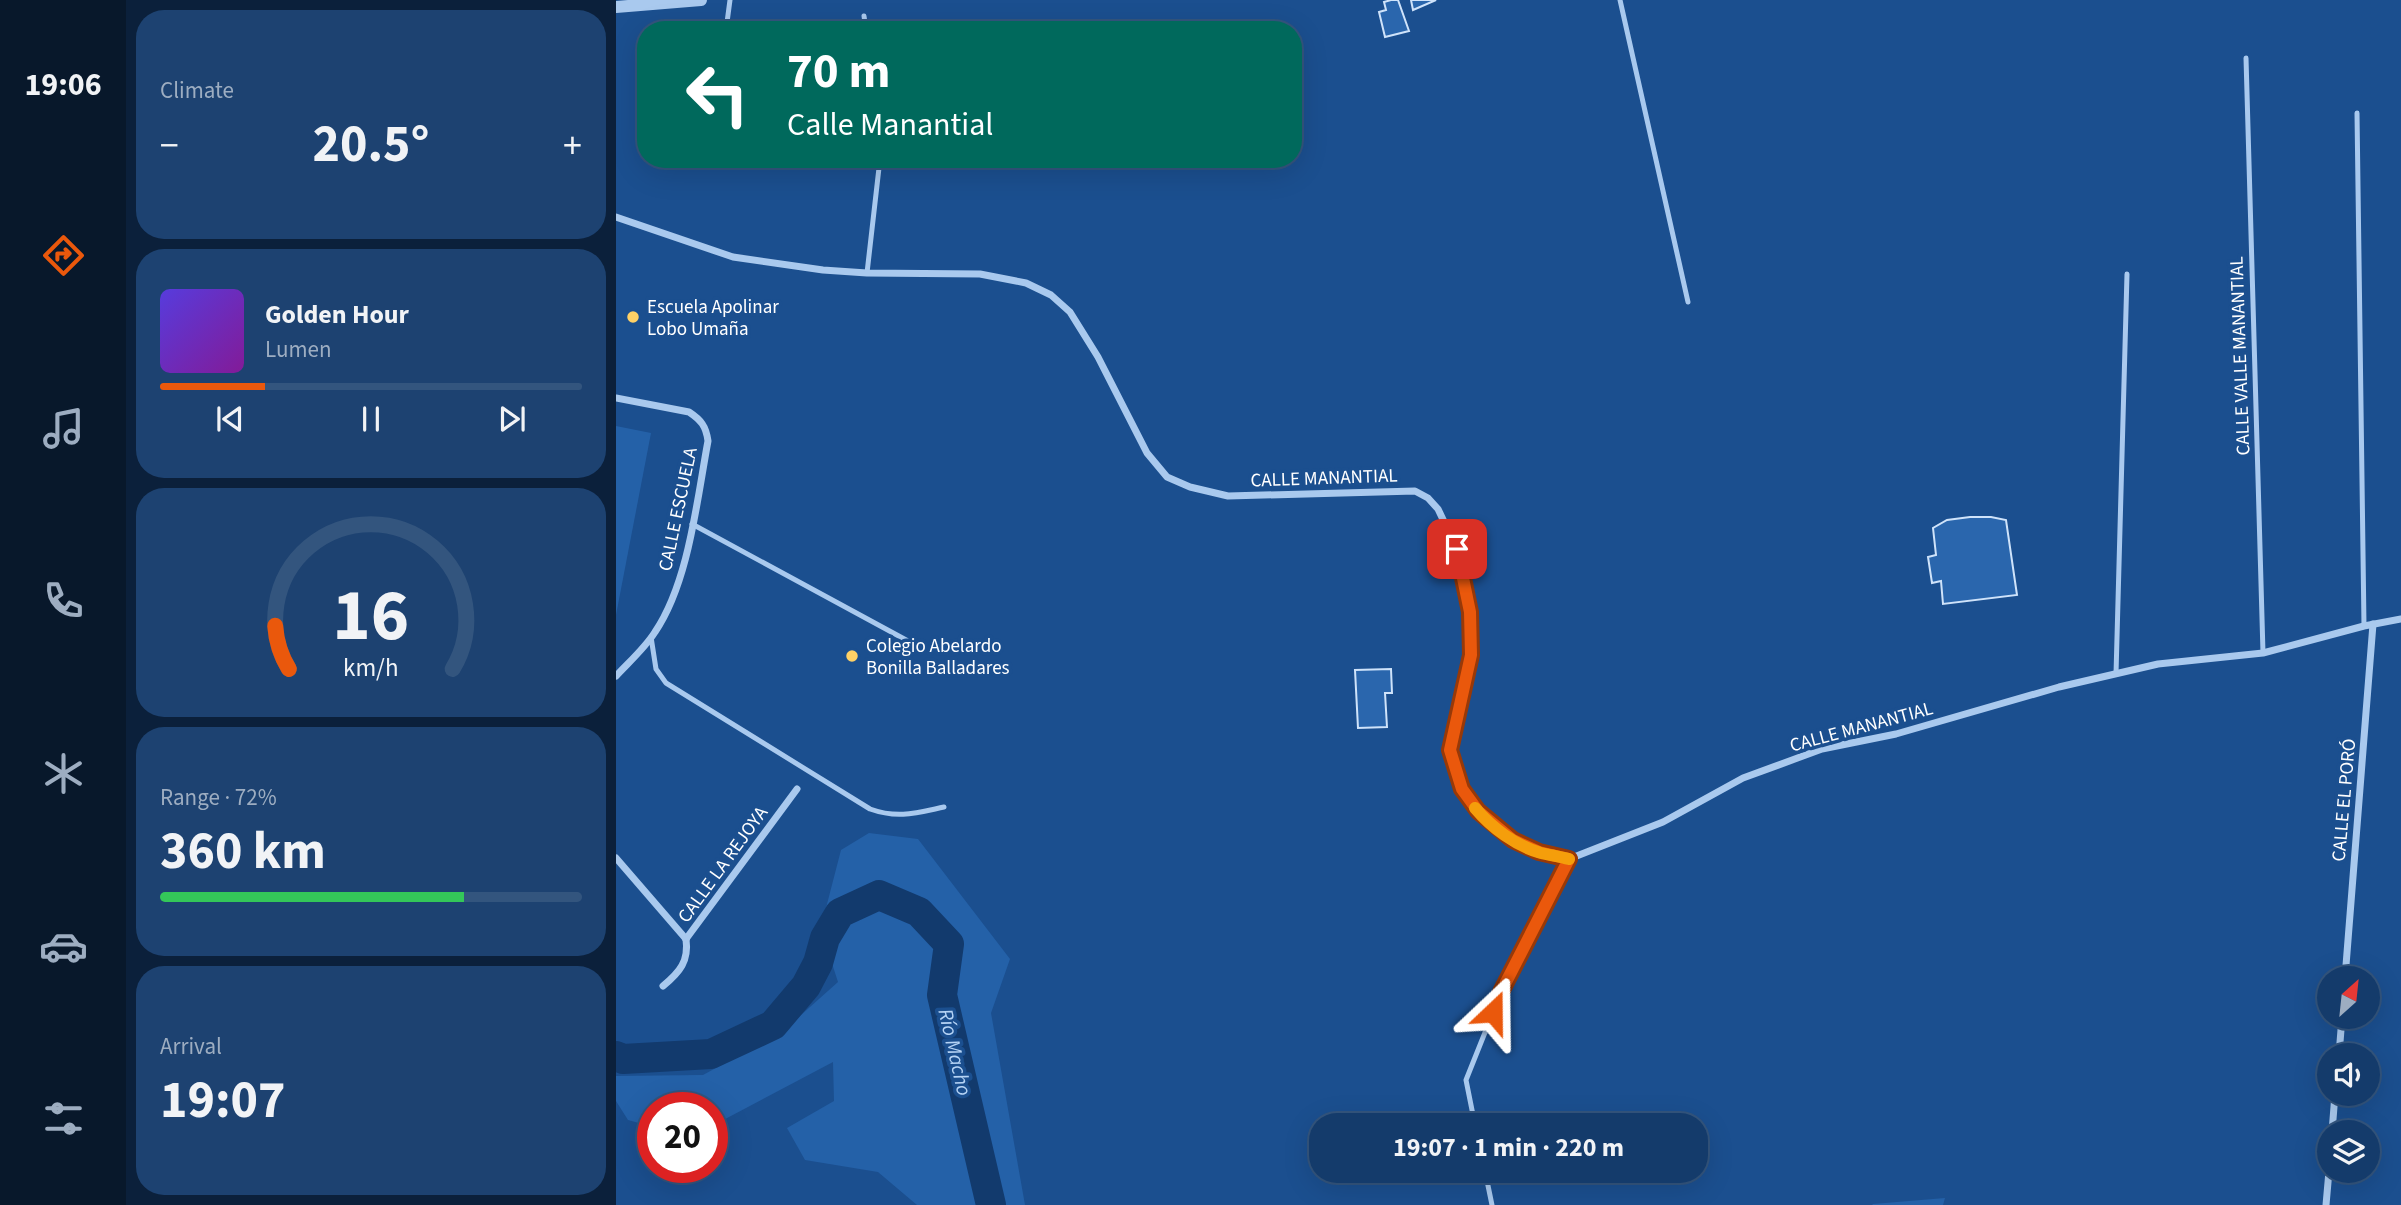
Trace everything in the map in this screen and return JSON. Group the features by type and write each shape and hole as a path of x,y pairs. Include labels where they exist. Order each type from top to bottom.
{"street":[{"path":"616,7 701,0"},
{"name":"CALLE MANANTIAL","path":"616,217 733,257 823,270 981,274 1026,283 1051,295 1070,312 1098,357 1147,453 1167,477 1190,487 1228,496 1415,491 1428,498 1438,509 1457,549 1470,612 1471,655 1450,750 1462,789 1478,811 1513,840 1539,852 1569,859 1662,822 1743,778 1822,749 1896,734 2059,687 2158,664 2263,653 2401,619"},
{"name":"CALLE ESCUELA","path":"616,398 689,412 699,418 707,429 708,441 680,576 669,606 651,637 616,676"},
{"name":"CALLE EL PORÓ","path":"2346,966 2373,624"},
{"name":"CALLE LA REJOYA","path":"616,858 686,939 797,789"},
{"path":"663,986 679,973 685,962 688,953 686,939"},
{"path":"2326,1205 2328,1183"}],"lane":[{"path":"727,21 730,0"},
{"path":"1620,0 1688,302"},
{"path":"864,16 865,21"},
{"name":"CALLE VALLE MANANTIAL","path":"2246,58 2263,653"},
{"path":"2357,113 2364,626"},
{"path":"867,273 879,168"},
{"path":"2116,674 2127,274"},
{"path":"692,524 908,640"},
{"path":"651,637 656,669 666,683 870,809 901,816 944,807"},
{"path":"1473,1113 1466,1080 1502,990 1569,859"},
{"path":"1487,1183 1492,1205"}],"shaded area":[{"path":"616,426 651,433 616,615"},
{"path":"869,833 918,839 1010,959 991,1013 1025,1205 917,1205 878,1172 805,1160 787,1128 834,1101 833,1062 728,1118 728,1092 637,1092 637,1123 628,1120 616,1101 616,1076 703,1075 782,1032 838,982 825,942 826,908 841,850"},
{"path":"1945,1198 1943,1205 1872,1205 1873,1204"}],"building":[{"path":"1398,0 1409,31 1385,37 1379,12 1386,10 1384,2"},
{"path":"1411,0 1436,0 1413,10"},
{"path":"1970,517 2006,520 2017,595 1943,604 1941,581 1932,583 1928,557 1936,555 1933,528 1947,520"},
{"path":"1391,669 1392,693 1385,693 1387,727 1358,728 1355,670"}],"waterway":[{"name":"Río Macho","path":"616,1056 623,1059 711,1054 773,1025 806,986 818,963 825,938 840,913 879,895 919,912 949,944 942,995 991,1205"}],"slow traffic":[{"path":"1475,808 1493,827 1513,840 1539,852 1569,859"}],"place":[{"name":"Escuela Apolinar Lobo Umaña","path":"633,317"},
{"name":"Colegio Abelardo Bonilla Balladares","path":"852,656"}],"route":[{"path":"1457,549 1470,612 1471,655 1450,750 1462,789 1493,827 1539,852 1569,859 1493,1012"}]}
